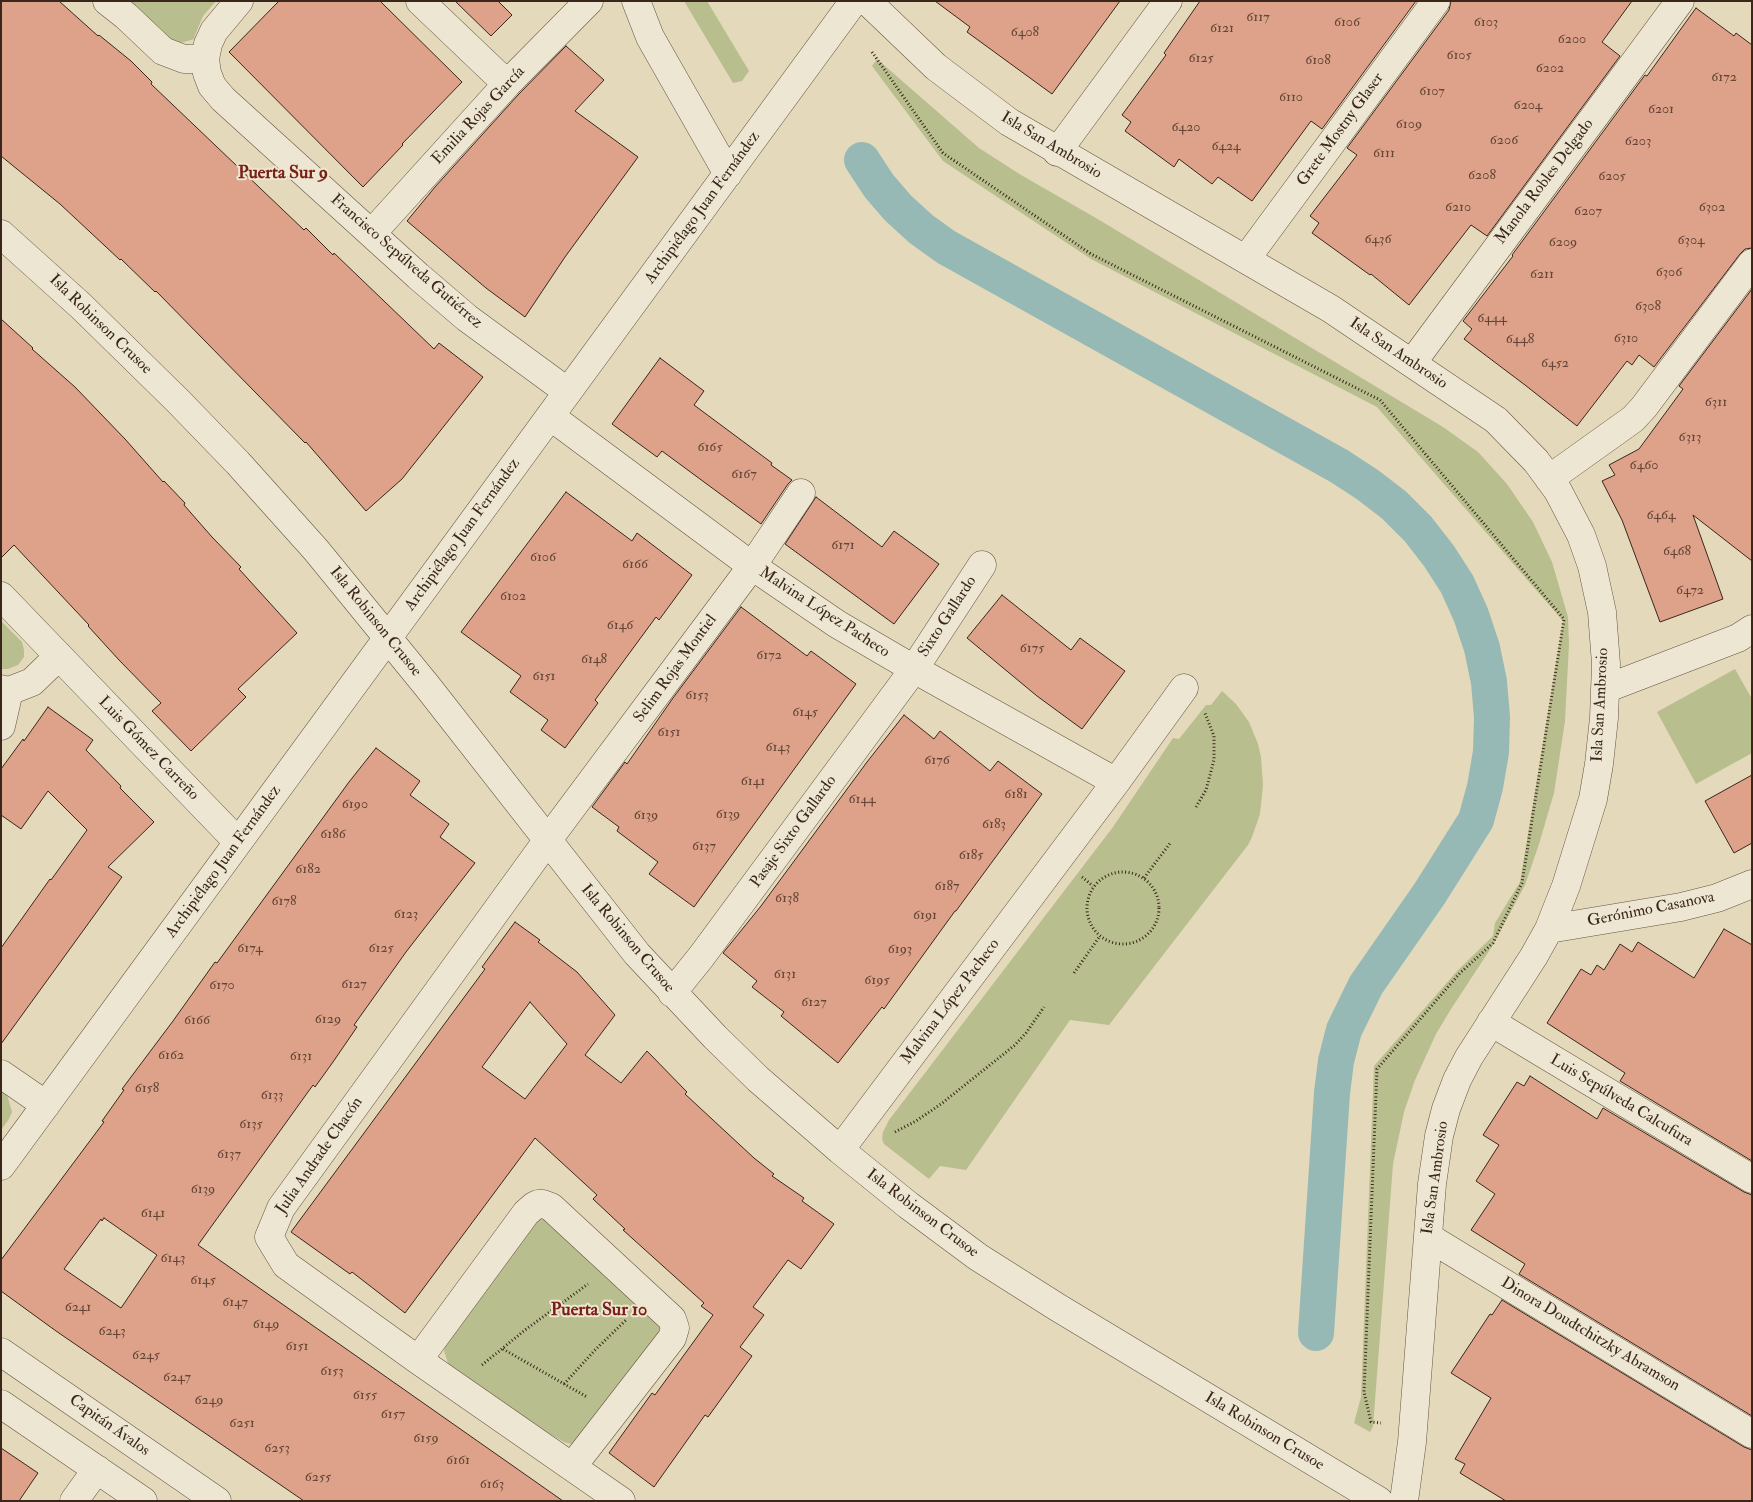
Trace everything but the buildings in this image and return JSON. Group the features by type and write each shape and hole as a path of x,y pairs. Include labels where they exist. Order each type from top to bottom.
{"street":[{"path":"107,1 163,51 184,59 205,59 208,44 214,31 239,1"},
{"path":"420,1 507,84"},
{"name":"Emilia Rojas García","path":"372,233 507,84 589,1"},
{"path":"636,1 650,37 728,174"},
{"name":"Archipiélago Juan Fernández","path":"1,1166 854,1"},
{"name":"Isla San Ambrosio","path":"867,1 936,67 1009,122 1057,152 1331,309 1496,420 1530,455 1558,491 1581,534 1592,566 1599,596 1606,664 1599,764 1593,799 1566,886 1549,929 1457,1080 1446,1109 1439,1136 1432,1184 1412,1442 1404,1501"},
{"path":"1057,152 1168,1"},
{"name":"Grete Mostny Glaser","path":"1246,259 1436,1"},
{"name":"Manola Robles Delgado","path":"1412,363 1680,1"},
{"name":"Francisco Sepúlveda Gutiérrez","path":"205,59 207,73 212,86 223,99 467,318 568,392"},
{"name":"Isla Robinson Crusoe","path":"1,234 39,267 127,351 238,463 316,550 388,638 637,954 672,994 758,1079 908,1206 986,1262 1057,1307 1379,1501"},
{"path":"1549,479 1633,419 1752,263"},
{"name":"Malvina López Pacheco","path":"550,416 752,566 837,624 1116,782"},
{"name":"Selim Rojas Montiel","path":"547,841 752,566 800,493"},
{"name":"Sixto Gallardo","path":"914,669 982,565"},
{"name":"Luis Gómez Carreño","path":"1,596 238,842"},
{"path":"1605,689 1738,638 1752,629"},
{"path":"1,726 5,690 32,682 59,656"},
{"name":"Pasaje Sixto Gallardo","path":"672,994 914,669"},
{"name":"Malvina López Pacheco","path":"840,1150 1116,782 1184,688"},
{"name":"Julia Andrade Chacón","path":"547,841 280,1208 269,1237 286,1265 418,1360 621,1501"},
{"name":"Gerónimo Casanova","path":"1549,929 1681,907 1750,889"},
{"name":"Luis Sepúlveda Calcufura","path":"1491,1022 1752,1179"},
{"path":"1,1074 46,1105"},
{"path":"418,1360 526,1213 534,1206 543,1204 551,1208 672,1319 675,1328 672,1338 572,1467"},
{"name":"Dinora Doudtchitzky Abramson","path":"1428,1236 1752,1434"},
{"name":"Capitán Ávalos","path":"1,1352 217,1501"},
{"path":"1,1404 143,1501"},
{"path":"74,1501 97,1469"}],"path":[{"path":"870,49 943,153 1091,254 1380,400 1564,619 1522,883 1493,943 1460,973 1377,1069 1364,1392 1371,1422 1381,1423"},
{"path":"1564,619 1572,618"},
{"path":"1184,688 1205,714 1214,736 1212,771 1206,790 1196,807"},
{"path":"1144,878 1171,842"},
{"path":"1117,872 1134,873 1144,878 1156,894 1159,908 1157,921 1150,932 1139,940 1126,944 1113,942 1100,936 1090,924 1088,913 1088,902 1093,886 1102,878 1117,872"},
{"path":"1074,973 1100,936"},
{"path":"893,1133 916,1121 941,1104 1015,1045 1044,1007"},
{"path":"457,1386 548,1313 615,1266"},
{"path":"564,1384 595,1350 651,1300"},
{"path":"503,1349 614,1412"}],"green space":[{"path":"124,1 216,1 203,16 194,39 174,45"},
{"path":"684,1 707,1 749,71 742,81 733,83"},
{"path":"877,59 979,148 1443,427 1478,452 1507,484 1533,522 1552,562 1568,617 1569,644 1565,721 1554,793 1525,885 1493,945 1436,1034 1415,1080 1404,1112 1393,1164 1373,1427 1370,1432 1354,1423 1361,1397 1374,1066 1458,970 1493,936 1495,923 1520,882 1563,621 1377,407 1091,259 943,161 872,66"},
{"path":"1,621 22,642 24,650 24,657 18,665 8,669 1,669"},
{"path":"1735,669 1752,699 1752,753 1696,784 1657,712"},
{"path":"1222,691 1236,704 1249,722 1261,757 1263,785 1260,814 1248,845 1109,1025 1070,1020 966,1170 940,1166 929,1179 884,1144 882,1139 883,1132 889,1120 1113,827 1173,738 1179,739 1206,705 1211,705"},
{"path":"1,1086 6,1091 12,1112 1,1130"},
{"path":"539,1215 543,1215 663,1328 575,1443 571,1444 546,1432 453,1368 448,1363 444,1351 445,1344"}],"waterway":[{"path":"862,160 879,186 898,208 921,229 946,247 1339,466 1368,485 1394,505 1418,529 1439,556 1457,584 1471,615 1482,648 1489,682 1492,717 1491,752 1485,787 1476,820 1430,893 1366,985 1344,1030 1336,1061 1332,1093 1316,1333"}],"district":[{"name":"Puerta Sur 9","path":"283,174"},
{"name":"Puerta Sur 10","path":"599,1311"}]}
